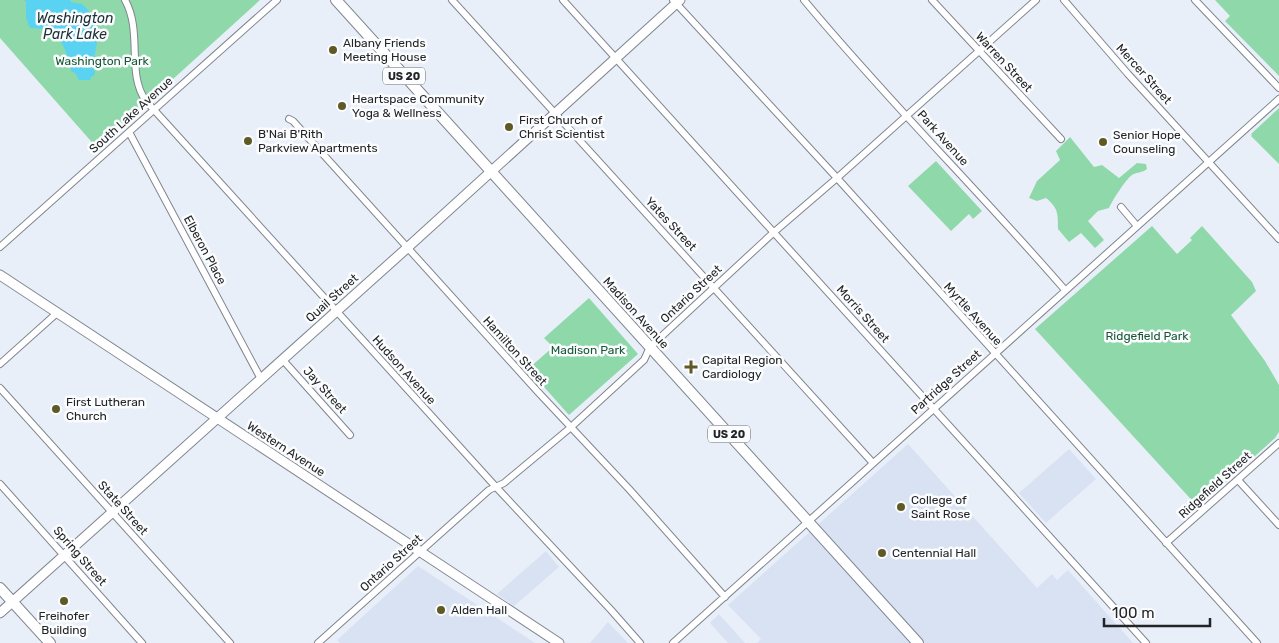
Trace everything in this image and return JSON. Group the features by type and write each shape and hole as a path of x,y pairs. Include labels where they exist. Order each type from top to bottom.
{"main road":[{"name":"Madison Avenue","path":"336,0 918,643"},
{"path":"0,588 50,643"}],"street":[{"name":"Hudson Avenue","path":"125,0 132,17 138,88 154,110 640,643"},
{"name":"South Lake Avenue","path":"0,247 277,0"},
{"name":"Yates Street","path":"452,0 873,464"},
{"name":"Morris Street","path":"563,0 1146,643"},
{"name":"Park Avenue","path":"804,0 833,35 1006,222 1066,290"},
{"name":"Warren Street","path":"932,0 1061,139"},
{"name":"Ontario Street","path":"318,643 489,490 504,483 570,428 644,360 650,347 714,287 1036,0"},
{"name":"Mercer Street","path":"1064,0 1208,162"},
{"path":"1195,0 1279,88"},
{"name":"Quail Street","path":"0,613 617,58 676,1"},
{"name":"Myrtle Avenue","path":"676,1 1256,643"},
{"name":"Partridge Street","path":"674,643 1279,99"},
{"name":"Hamilton Street","path":"289,119 293,121 570,428 629,489 726,597"},
{"name":"Elberon Place","path":"128,132 261,379"},
{"path":"1208,162 1279,239"},
{"path":"1121,207 1137,226"},
{"name":"Western Avenue","path":"0,275 559,643"},
{"path":"0,364 57,313"},
{"name":"Jay Street","path":"282,360 350,435"},
{"name":"State Street","path":"0,388 230,643"},
{"name":"Ridgefield Street","path":"1166,543 1279,443"},
{"path":"1238,480 1279,525"},
{"name":"Spring Street","path":"0,484 142,643"}],"shaded area":[{"name":"College of Saint Rose","path":"908,444 1037,588 1052,574 1057,580 1068,570 1133,643 757,643 761,639 728,605"},
{"path":"1069,449 1096,479 1046,523 1019,493"},
{"path":"546,551 559,567 514,606 497,594"},
{"path":"418,566 535,643 340,643 337,640"},
{"path":"719,614 745,643 728,643 710,623"},
{"path":"608,622 628,643 590,643"}],"green space":[{"name":"Washington Park","path":"0,0 260,0 97,148 0,38"},
{"path":"1215,0 1279,0 1279,76 1225,21 1230,16"},
{"path":"1279,108 1279,164 1251,134"},
{"path":"1070,137 1094,167 1102,165 1119,178 1137,163 1146,164 1147,169 1132,175 1126,181 1109,208 1098,211 1088,221 1104,240 1095,248 1081,233 1069,242 1058,229 1057,215 1053,205 1046,198 1037,201 1029,198 1037,181 1060,160 1056,151"},
{"path":"936,161 982,211 973,219 969,214 951,231 908,186"},
{"name":"Ridgefield Park","path":"1152,226 1177,254 1192,240 1190,238 1202,226 1252,282 1256,291 1231,315 1265,361 1279,385 1279,432 1275,438 1198,507 1035,329"},
{"name":"Madison Park","path":"589,298 638,354 569,415 528,369 553,347 544,338"}],"water":[{"name":"Washington Park Lake","path":"24,0 70,0 71,2 82,4 88,10 99,33 93,63 95,74 90,78 91,80 79,80 76,74 71,71 63,46 55,35 48,31 30,28 26,18 26,2"}],"place":[{"name":"Albany Friends Meeting House","path":"333,50"},
{"name":"Heartspace Community Yoga & Wellness","path":"342,106"},
{"name":"First Church of Christ Scientist","path":"509,127"},
{"name":"B'Nai B'Rith Parkview Apartments","path":"248,141"},
{"name":"Senior Hope Counseling","path":"1103,142"},
{"name":"Capital Region Cardiology","path":"691,367"},
{"name":"First Lutheran Church","path":"56,409"},
{"name":"College of Saint Rose","path":"901,507"},
{"name":"Centennial Hall","path":"882,553"},
{"name":"Freihofer Building","path":"64,601"},
{"name":"Alden Hall","path":"441,610"}]}
